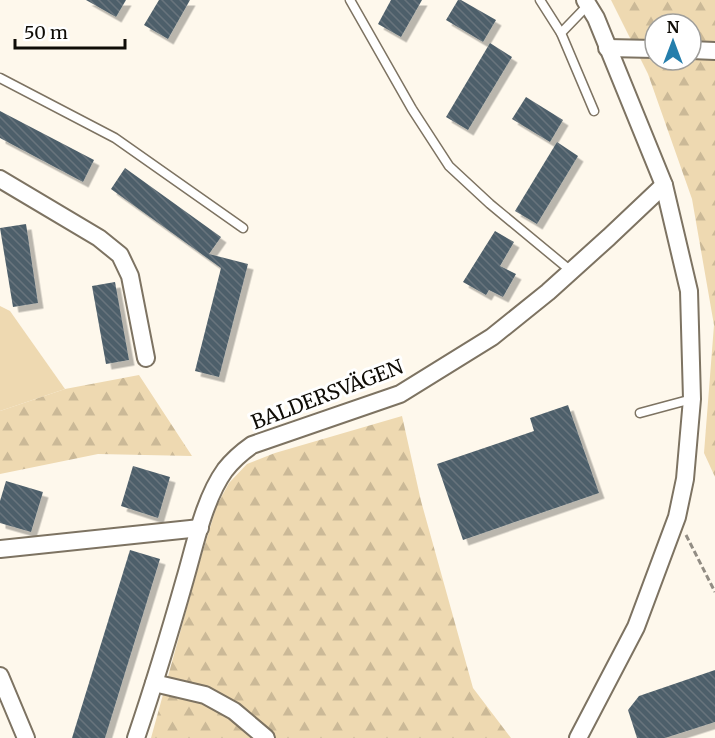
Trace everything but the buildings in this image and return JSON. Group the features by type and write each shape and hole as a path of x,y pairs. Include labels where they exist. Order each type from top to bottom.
{"street":[{"path":"578,738 636,627 677,517 685,479 692,399 689,291 664,185 596,18 586,2"},
{"path":"607,48 643,49"},
{"path":"0,179 99,238 120,255 130,276 146,358"},
{"name":"BALDERSVÄGEN","path":"136,738 200,528 213,490 225,471 252,445 399,394 492,337 571,271 664,185"},
{"path":"0,549 200,528"},
{"path":"0,676 26,738"},
{"path":"154,683 205,695 234,711 266,738"}],"lane":[{"path":"350,0 412,109 449,166 490,204 571,271"},
{"path":"540,0 561,33 594,111"},
{"path":"561,33 586,2"},
{"path":"0,78 115,138 243,228"},
{"path":"640,413 692,399"}],"path":[{"path":"677,517 715,592"}],"green space":[{"path":"611,0 715,0 715,477 704,453 714,325 692,199 647,72 703,72 703,12 643,12 643,64"},
{"path":"0,306 10,311 65,389 0,411"},
{"path":"139,375 192,456 98,454 0,474 0,411 65,389"},
{"path":"402,416 421,501 473,688 511,738 151,738 217,505 229,483 247,464 275,453"}]}
